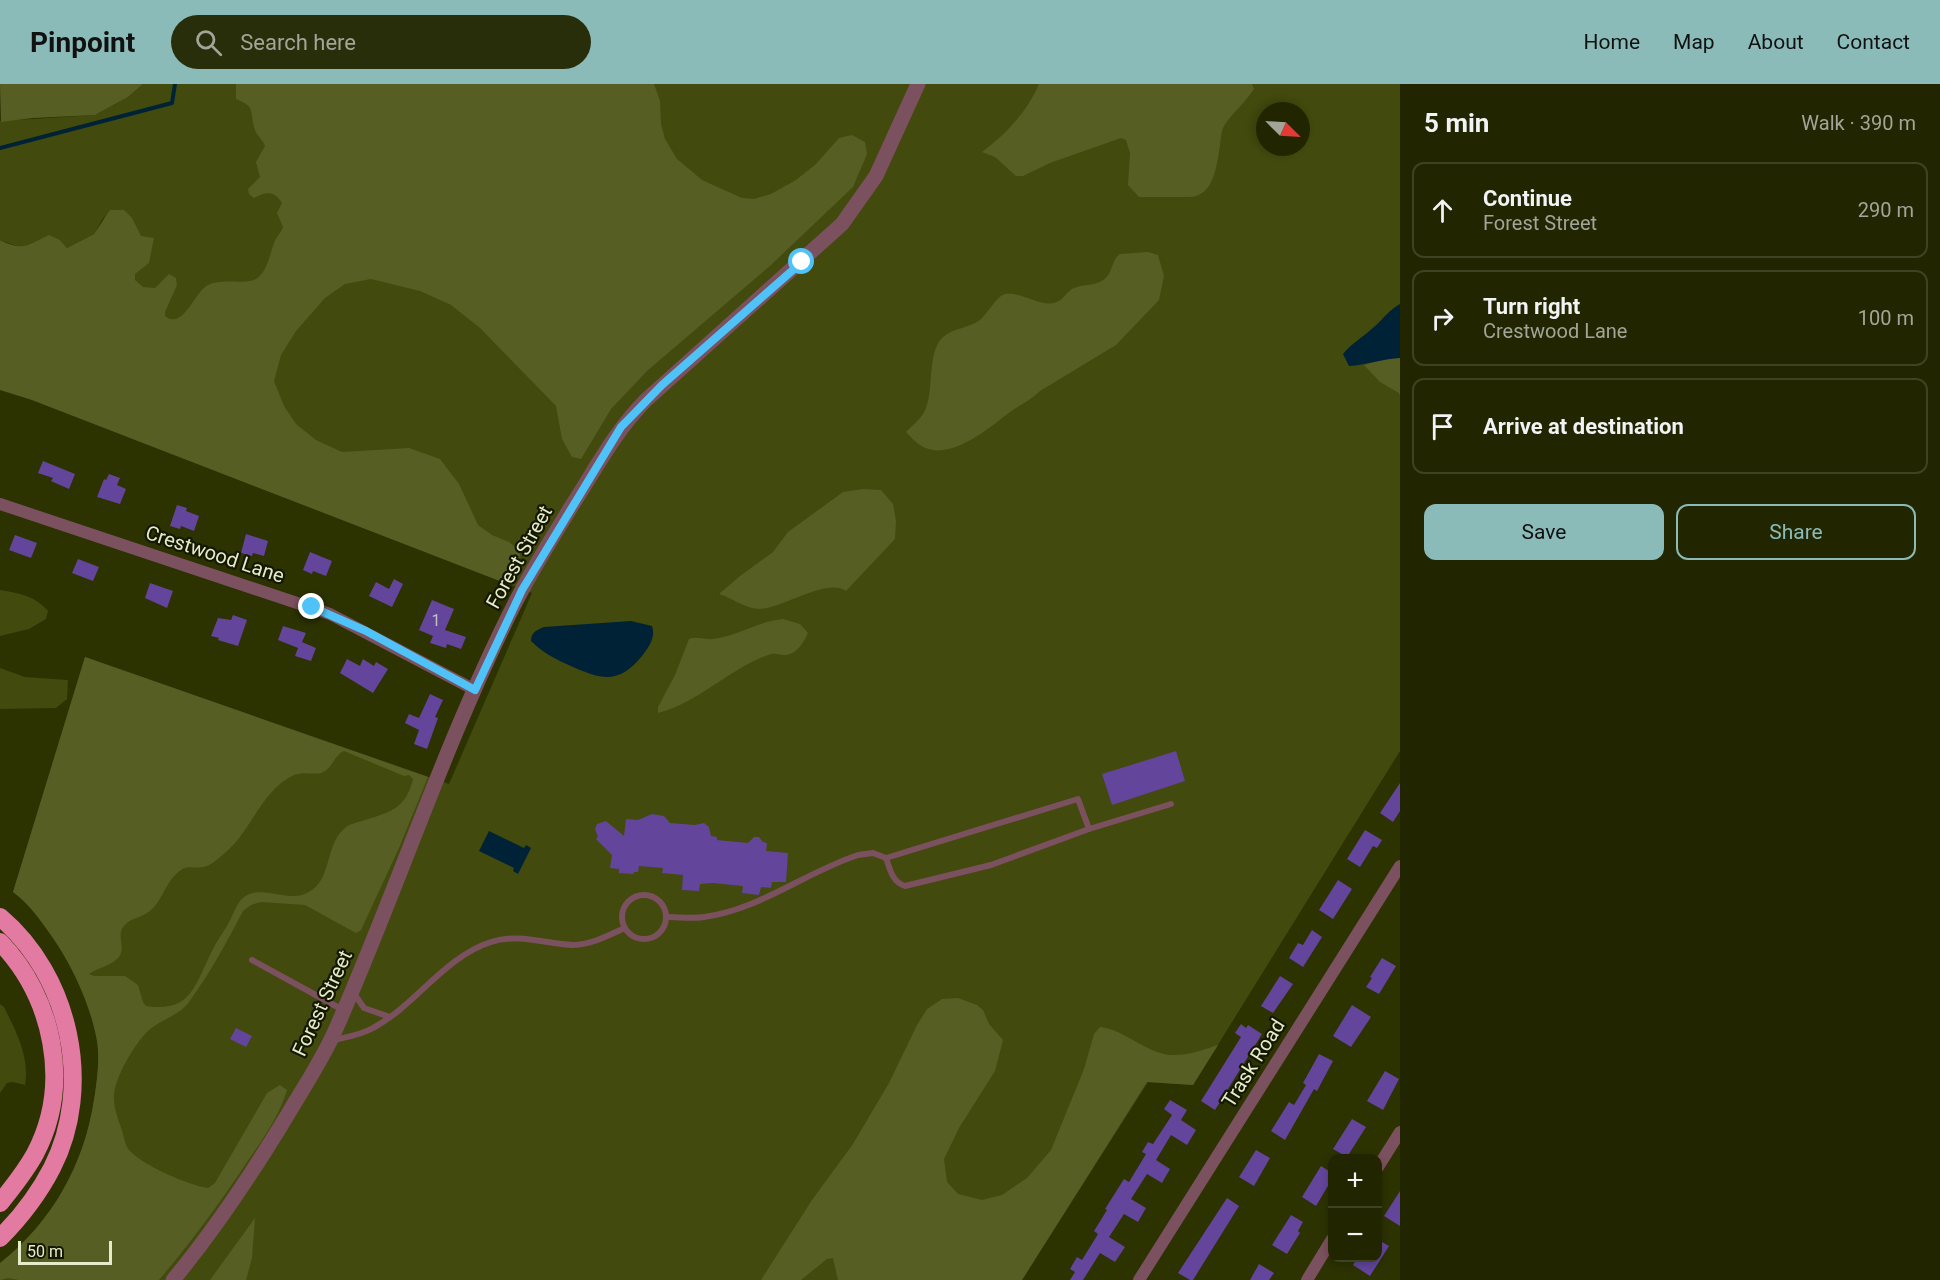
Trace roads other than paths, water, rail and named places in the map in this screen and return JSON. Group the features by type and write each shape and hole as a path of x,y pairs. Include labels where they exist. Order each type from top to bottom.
{"highway":[{"path":"0,917 27,943 53,989 68,1029 72,1098 53,1167 21,1216 0,1238"},
{"path":"0,942 23,968 35,991 45,1016 52,1045 54,1072 52,1100 46,1127 20,1179 0,1203"}],"street":[{"name":"Forest Street","path":"173,1280 231,1202 278,1131 330,1041 475,690 522,590 621,427 662,385 842,224 876,176 918,84"},
{"name":"Crestwood Lane","path":"0,504 330,614 475,690"},
{"name":"Trask Road","path":"1139,1280 1400,866"},
{"path":"1382,1159 1400,1132"},
{"path":"1306,1280 1328,1245"}],"lane":[{"path":"666,917 703,917 726,912 762,899 858,855 873,853 886,858 1078,799 1089,829"},
{"path":"886,858 896,882 905,886 992,865 1089,829 1171,804"},
{"path":"638,895 653,896 664,905 666,917 660,933 647,939 633,936 625,928 622,918 623,910 631,898 638,895"},
{"path":"330,1041 373,1028 390,1017 467,953 492,942 514,938 581,944 595,941 625,928"},
{"path":"252,960 344,1010"},
{"path":"352,991 364,1008 390,1017"}],"water":[{"path":"1400,304 1400,358 1349,366 1343,354"},
{"path":"631,621 652,626 651,642 634,665 610,677 593,675 556,659 531,641 533,633 544,627"},
{"path":"489,831 524,848 526,845 531,848 518,874 513,871 514,868 479,851"}],"waterway":[{"path":"0,148 172,103 175,84"}]}
